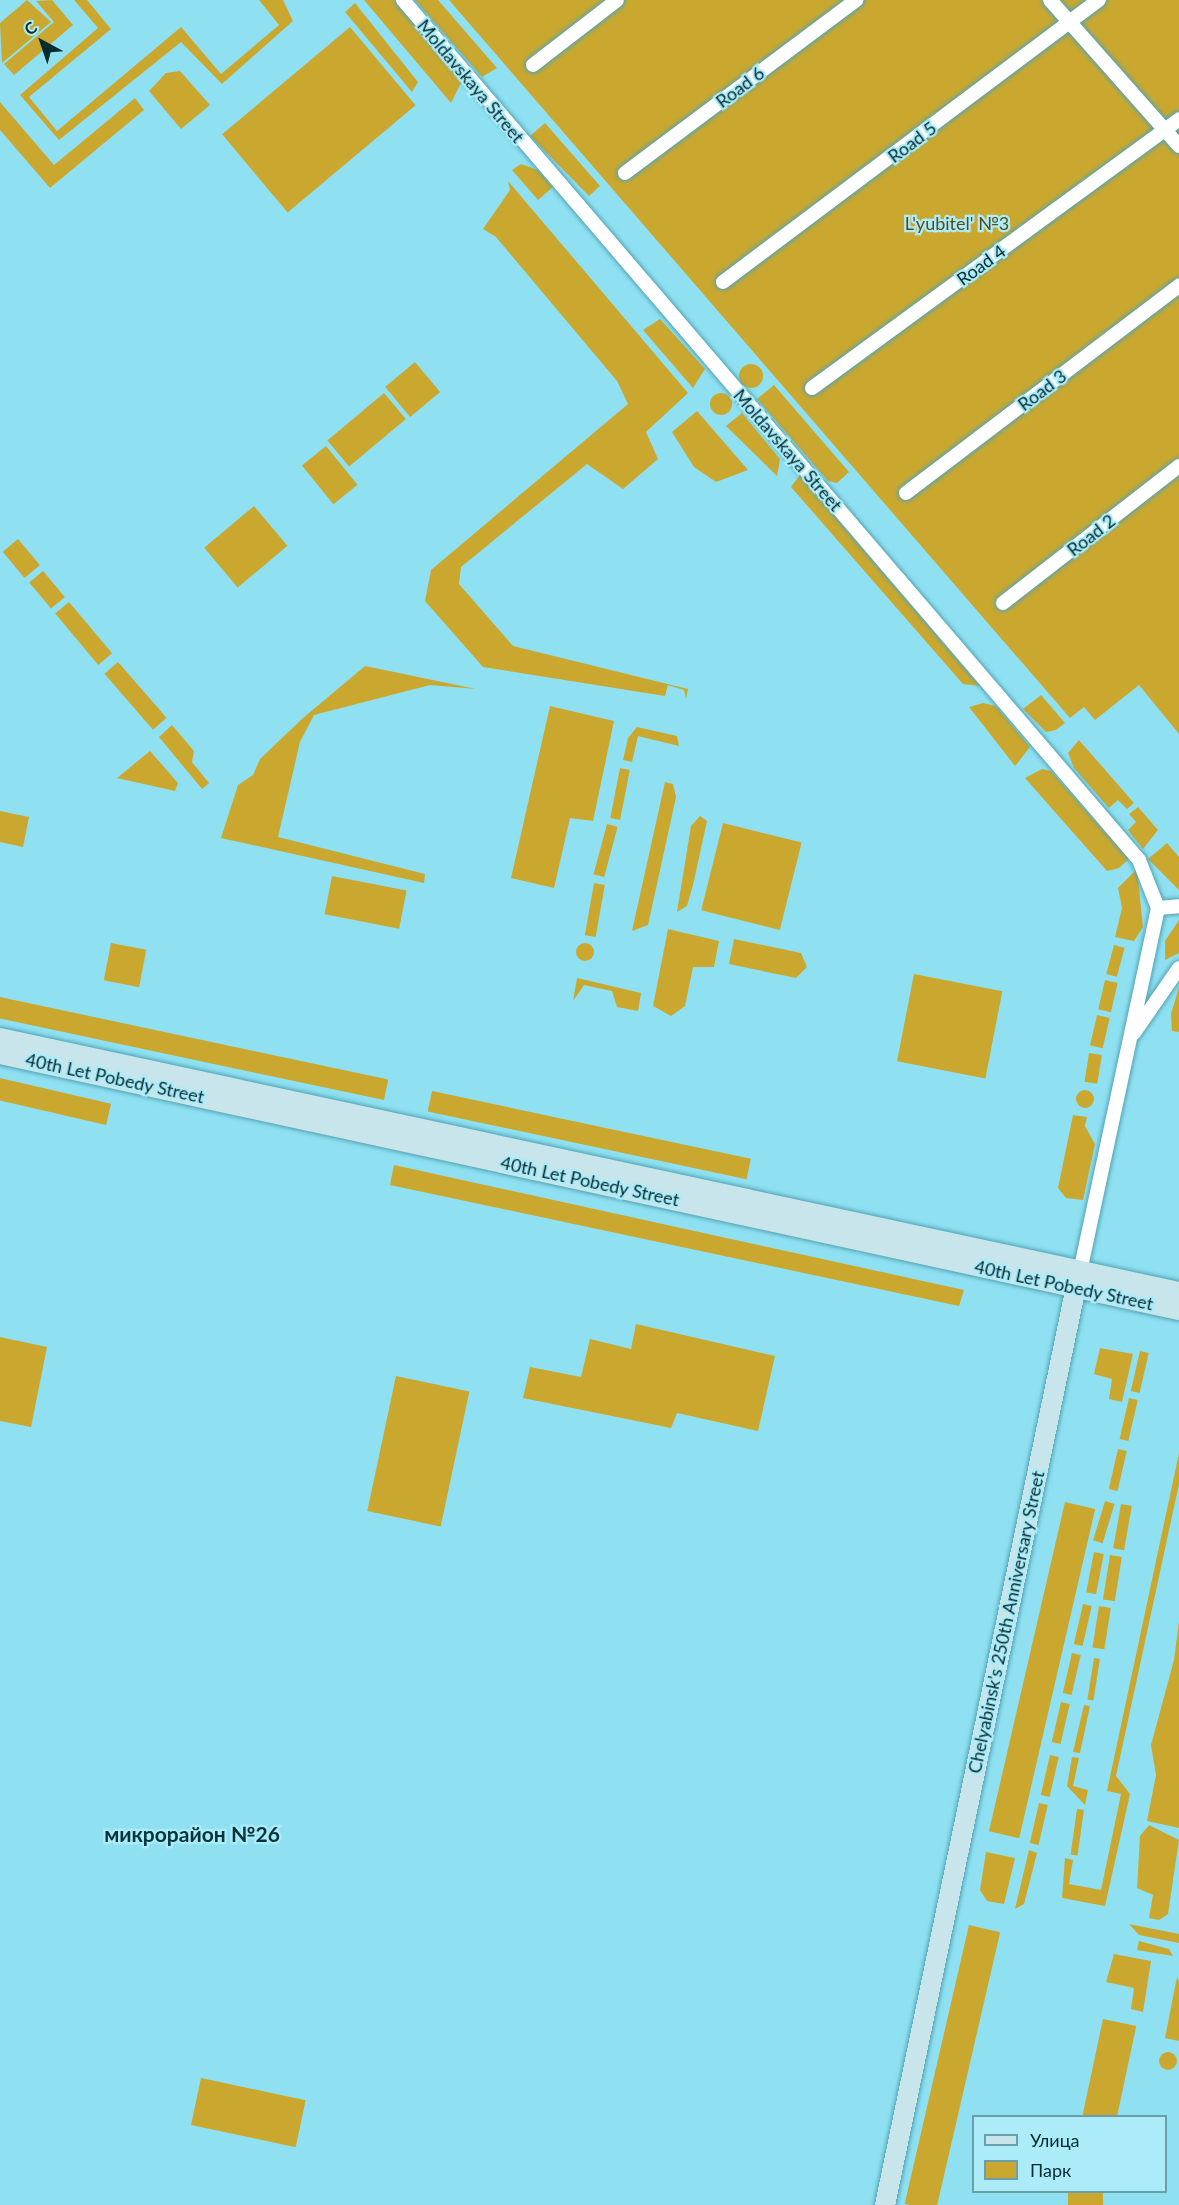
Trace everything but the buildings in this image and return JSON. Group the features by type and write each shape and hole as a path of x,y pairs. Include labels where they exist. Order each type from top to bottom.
{"street":[{"name":"Moldavskaya Street","path":"403,0 1139,860 1158,908"},
{"path":"533,65 617,0"},
{"name":"Road 6","path":"625,174 856,0"},
{"path":"1050,0 1179,146"},
{"name":"Road 5","path":"723,282 1099,0"},
{"name":"Road 4","path":"812,388 1166,131 1179,119"},
{"name":"Road 3","path":"906,493 1179,286"},
{"name":"Road 2","path":"1003,603 1179,466"},
{"path":"1158,908 1179,906"},
{"name":"Chelyabinsk's 250th Anniversary Street","path":"885,2205 1078,1279 1158,908"},
{"name":"Chelyabinsk's 250th Anniversary Street","path":"1129,1039 1179,968"},
{"name":"40th Let Pobedy Street","path":"0,1038 395,1129 1078,1279 1179,1310"},
{"name":"40th Let Pobedy Street","path":"0,1054 352,1119"},
{"name":"40th Let Pobedy Street","path":"1078,1279 1179,1292"}],"green space":[{"path":"27,0 51,22 2,63 0,23"},
{"path":"52,0 73,25 14,75 4,64 54,22 36,1"},
{"path":"74,0 87,0 111,29 29,97 57,131 181,27 221,74 279,25 259,0 283,0 293,21 222,84 181,42 59,140 20,95 98,28"},
{"path":"364,0 394,0 462,81 451,103"},
{"path":"415,0 438,0 497,68 482,77"},
{"name":"L'yubitel' №3","path":"449,0 1179,0 1179,734 1139,685 1095,720 1084,707 1070,718"},
{"path":"355,3 418,82 412,92 345,12"},
{"path":"350,27 416,105 288,212 222,134"},
{"path":"180,71 210,105 181,129 149,91 166,73"},
{"path":"135,98 144,110 50,188 0,130 0,102 54,165"},
{"path":"545,123 600,186 589,196 530,136"},
{"path":"521,164 538,170 553,187 538,200 512,170"},
{"path":"508,181 688,393 646,432 658,459 623,489 587,464 461,567 459,584 513,646 688,689 686,699 684,690 668,685 665,696 483,667 425,601 431,570 628,404 617,381 496,237 483,229 510,190"},
{"path":"660,319 705,369 693,388 643,330"},
{"path":"415,362 440,392 410,417 385,387"},
{"path":"751,364 756,365 762,371 762,381 756,387 751,388 746,387 740,381 739,376 740,371 746,365"},
{"path":"774,385 849,472 837,483 828,481 757,399"},
{"path":"384,393 406,419 349,467 327,441"},
{"path":"721,393 731,400 732,404 725,414 721,415 711,408 710,404 717,394"},
{"path":"697,411 748,470 716,482 694,467 672,432"},
{"path":"742,413 780,459 777,476 726,426"},
{"path":"326,446 357,485 333,504 302,466"},
{"path":"800,475 980,686 963,684 791,487"},
{"path":"254,506 287,546 238,588 204,548"},
{"path":"18,539 40,565 25,578 3,552"},
{"path":"43,571 65,597 51,609 29,583"},
{"path":"69,602 112,653 98,665 55,614"},
{"path":"118,662 167,718 153,730 104,674"},
{"path":"365,666 476,689 430,685 314,715 300,742 278,837 425,874 424,883 221,838 238,785 253,775 260,759 303,718"},
{"path":"1041,695 1065,723 1056,730 1046,732 1023,709"},
{"path":"983,703 996,706 1030,747 1015,766 969,707"},
{"path":"550,706 614,721 593,821 570,818 554,888 511,878"},
{"path":"172,725 194,751 192,762 209,783 202,789 159,737"},
{"path":"637,727 677,736 679,746 638,736 632,762 623,760 628,738"},
{"path":"1079,740 1134,803 1127,809 1118,800 1109,808 1074,768 1068,753"},
{"path":"150,751 178,783 175,791 117,778"},
{"path":"620,768 630,770 620,820 610,818"},
{"path":"1042,769 1051,771 1129,859 1119,868 1107,871 1025,778"},
{"path":"665,782 673,784 676,797 648,925 632,931"},
{"path":"1138,807 1158,830 1143,849 1128,830 1136,822 1129,814"},
{"path":"0,811 29,817 23,847 0,842"},
{"path":"700,816 707,821 693,885 687,906 677,912 691,826"},
{"path":"723,823 802,843 780,930 701,910"},
{"path":"607,824 618,827 604,877 594,874"},
{"path":"1167,843 1179,857 1179,890 1148,859"},
{"path":"1137,869 1143,927 1134,941 1115,937 1122,908 1118,888"},
{"path":"332,876 407,891 399,929 325,914"},
{"path":"594,883 605,885 596,937 585,935"},
{"path":"1179,920 1179,953 1165,960 1165,941"},
{"path":"668,929 719,941 714,967 693,967 685,1006 671,1016 653,1006"},
{"path":"734,939 801,953 807,967 796,978 729,964"},
{"path":"111,943 146,950 139,987 104,980"},
{"path":"585,943 591,946 594,952 591,958 585,961 579,958 576,952 579,946"},
{"path":"1114,945 1125,948 1117,977 1106,974"},
{"path":"914,974 1002,991 985,1079 897,1061"},
{"path":"577,978 641,993 638,1011 617,1007 612,991 584,985 573,1001"},
{"path":"1105,980 1118,983 1111,1012 1098,1009"},
{"path":"1179,987 1179,1032 1172,1031 1171,1014"},
{"path":"0,997 388,1080 384,1100 0,1018"},
{"path":"1097,1015 1110,1018 1103,1048 1090,1045"},
{"path":"1089,1053 1102,1055 1097,1084 1084,1082"},
{"path":"0,1078 111,1104 106,1125 0,1101"},
{"path":"1085,1090 1091,1093 1094,1099 1091,1105 1085,1108 1079,1105 1076,1099 1079,1093"},
{"path":"432,1091 751,1159 747,1179 428,1112"},
{"path":"1073,1115 1087,1117 1085,1126 1095,1144 1083,1200 1066,1198 1058,1188"},
{"path":"394,1165 964,1290 959,1306 390,1185"},
{"path":"636,1324 775,1356 758,1431 677,1413 671,1428 523,1398 530,1367 581,1377 590,1339 631,1349"},
{"path":"0,1337 47,1347 31,1427 0,1421"},
{"path":"1100,1348 1133,1354 1122,1402 1109,1399 1112,1379 1094,1374"},
{"path":"1140,1351 1149,1353 1140,1393 1131,1391"},
{"path":"396,1376 469,1392 441,1527 367,1511"},
{"path":"1129,1398 1138,1400 1128,1441 1120,1439"},
{"path":"1118,1449 1127,1451 1118,1491 1109,1489"},
{"path":"1179,1453 1179,1484 1116,1776 1130,1794 1105,1906 1062,1898 1065,1858 1073,1860 1069,1884 1101,1890 1121,1794 1107,1791"},
{"path":"1105,1501 1115,1504 1103,1543 1093,1540"},
{"path":"1065,1502 1095,1509 1019,1838 989,1831"},
{"path":"1121,1504 1132,1506 1124,1550 1113,1548"},
{"path":"1094,1552 1104,1554 1096,1594 1086,1592"},
{"path":"1110,1555 1122,1557 1115,1601 1103,1599"},
{"path":"1083,1604 1092,1606 1083,1646 1074,1644"},
{"path":"1099,1606 1111,1608 1104,1649 1092,1647"},
{"path":"1179,1621 1179,1828 1147,1821 1156,1775 1151,1745 1174,1660"},
{"path":"1072,1653 1081,1655 1072,1695 1063,1693"},
{"path":"1094,1658 1100,1659 1093,1700 1087,1699"},
{"path":"1061,1702 1070,1704 1061,1744 1052,1742"},
{"path":"1084,1705 1090,1706 1080,1753 1073,1752"},
{"path":"1050,1755 1059,1757 1050,1797 1041,1795"},
{"path":"1072,1757 1079,1758 1073,1786 1088,1790 1085,1805 1067,1786"},
{"path":"1039,1803 1048,1805 1039,1845 1030,1843"},
{"path":"1077,1809 1084,1810 1078,1856 1071,1855"},
{"path":"1149,1825 1179,1840 1168,1914 1159,1920 1149,1918 1153,1895 1137,1888 1140,1836"},
{"path":"1029,1850 1037,1853 1024,1904 1015,1909"},
{"path":"986,1852 1015,1858 1004,1904 987,1901 980,1890"},
{"path":"1129,1924 1179,1934 1179,1943 1139,1935"},
{"path":"969,1925 1000,1932 937,2205 905,2204"},
{"path":"1139,1941 1169,1949 1173,1956 1137,1950"},
{"path":"1114,1954 1151,1961 1143,2012 1131,2009 1134,1988 1106,1982"},
{"path":"1177,1977 1179,1982 1179,2041 1165,2038"},
{"path":"1103,2019 1136,2026 1117,2115 1083,2115"},
{"path":"1168,2052 1174,2055 1177,2061 1174,2067 1168,2070 1162,2067 1159,2061 1162,2055"},
{"path":"201,2078 306,2100 296,2147 191,2125"},
{"path":"1068,2193 1103,2193 1103,2205 1068,2205"}],"district":[{"name":"микрорайон №26","path":"192,1834"}]}
